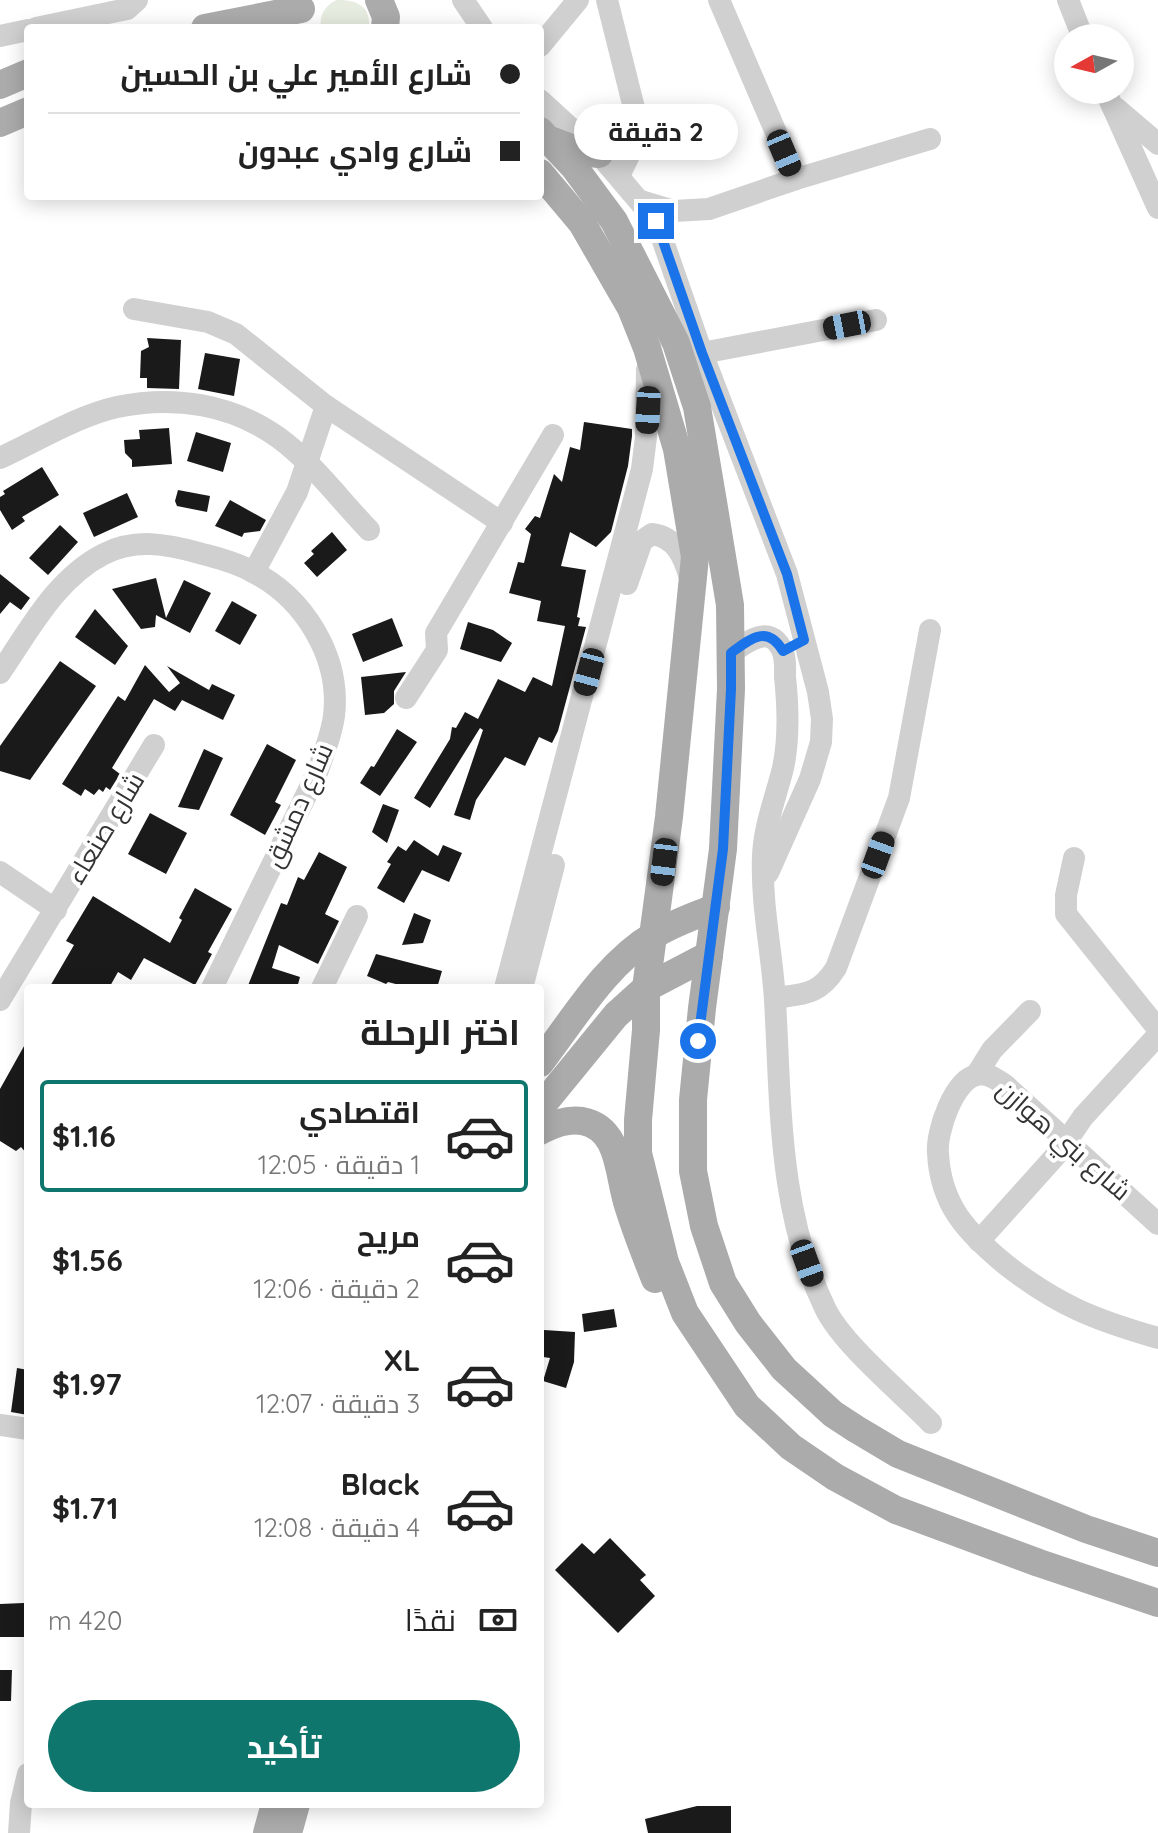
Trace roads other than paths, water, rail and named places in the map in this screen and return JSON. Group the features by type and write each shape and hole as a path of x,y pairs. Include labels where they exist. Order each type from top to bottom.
{"main road":[{"path":"229,24 302,12"},
{"path":"0,85 24,75"},
{"path":"0,123 24,113"},
{"path":"544,135 582,152 599,154"},
{"path":"544,135 574,167 614,221 710,409 730,605 731,689 723,849 693,1100 693,1171 704,1226 723,1283 748,1323 796,1382 833,1414 898,1454 1086,1529 1158,1553"},
{"path":"544,178 582,223 631,308 647,348 677,449 695,557 669,817 646,988 638,1153 665,1262 685,1313"},
{"path":"544,1058 612,971 653,935 716,907"},
{"path":"544,1103 592,1042 646,988 709,955"},
{"path":"544,1129 558,1122 575,1120 595,1124 609,1136 637,1235 656,1283 685,1313 747,1406 791,1447 835,1477 896,1510 1158,1603"},
{"path":"267,1833 274,1808"},
{"path":"288,1833 295,1808"}],"street":[{"path":"55,24 127,9 137,0"},
{"path":"463,0 479,24"},
{"path":"544,41 578,0"},
{"path":"607,0 637,120 635,143 619,176"},
{"path":"719,0 796,179"},
{"path":"1068,0 1077,24"},
{"path":"0,36 24,31"},
{"path":"544,104 599,154 656,221 702,353 710,409 787,574 818,692 821,742 794,817 764,884"},
{"path":"1111,104 1158,208"},
{"path":"1115,104 1158,144"},
{"path":"641,201 674,211 709,209 930,139"},
{"path":"134,309 188,317 236,334 326,406 502,523"},
{"path":"702,353 876,320"},
{"path":"506,984 639,481 646,437 647,348"},
{"path":"0,458 116,407 207,404 240,416 282,440 369,530"},
{"path":"254,572 283,522 308,465 326,406"},
{"path":"406,698 437,650 436,633 553,435"},
{"path":"523,984 630,574 642,541 652,534 661,535 675,545 683,556 692,585"},
{"name":"شارع دمشق","path":"0,673 54,595 77,572 105,553 135,544 152,543 224,560 254,572 286,596 316,631 325,650 334,684 334,715 328,743 316,775 214,984"},
{"path":"775,998 819,988 836,968 899,798 930,630"},
{"path":"731,653 756,637 769,636 778,641 783,651 786,687 784,764 763,854 775,998 782,1151 802,1248 827,1311 848,1340 931,1423"},
{"path":"783,651 804,640"},
{"name":"شارع صنعاء","path":"0,1000 154,745"},
{"path":"979,1241 1158,1032 1066,914 1066,895 1074,858"},
{"name":"شارع صنعاء","path":"0,872 56,910"},
{"path":"324,984 357,916"},
{"path":"977,1074 992,1050 1030,1011"},
{"name":"شارع بني هوازن","path":"1158,1224 1005,1085 990,1076 977,1074 965,1080 940,1128 937,1151 945,1191 958,1216 979,1241 1039,1290 1068,1308 1107,1324 1158,1338"},
{"path":"0,1425 24,1428"},
{"path":"19,1833 11,1801 24,1780"}]}
